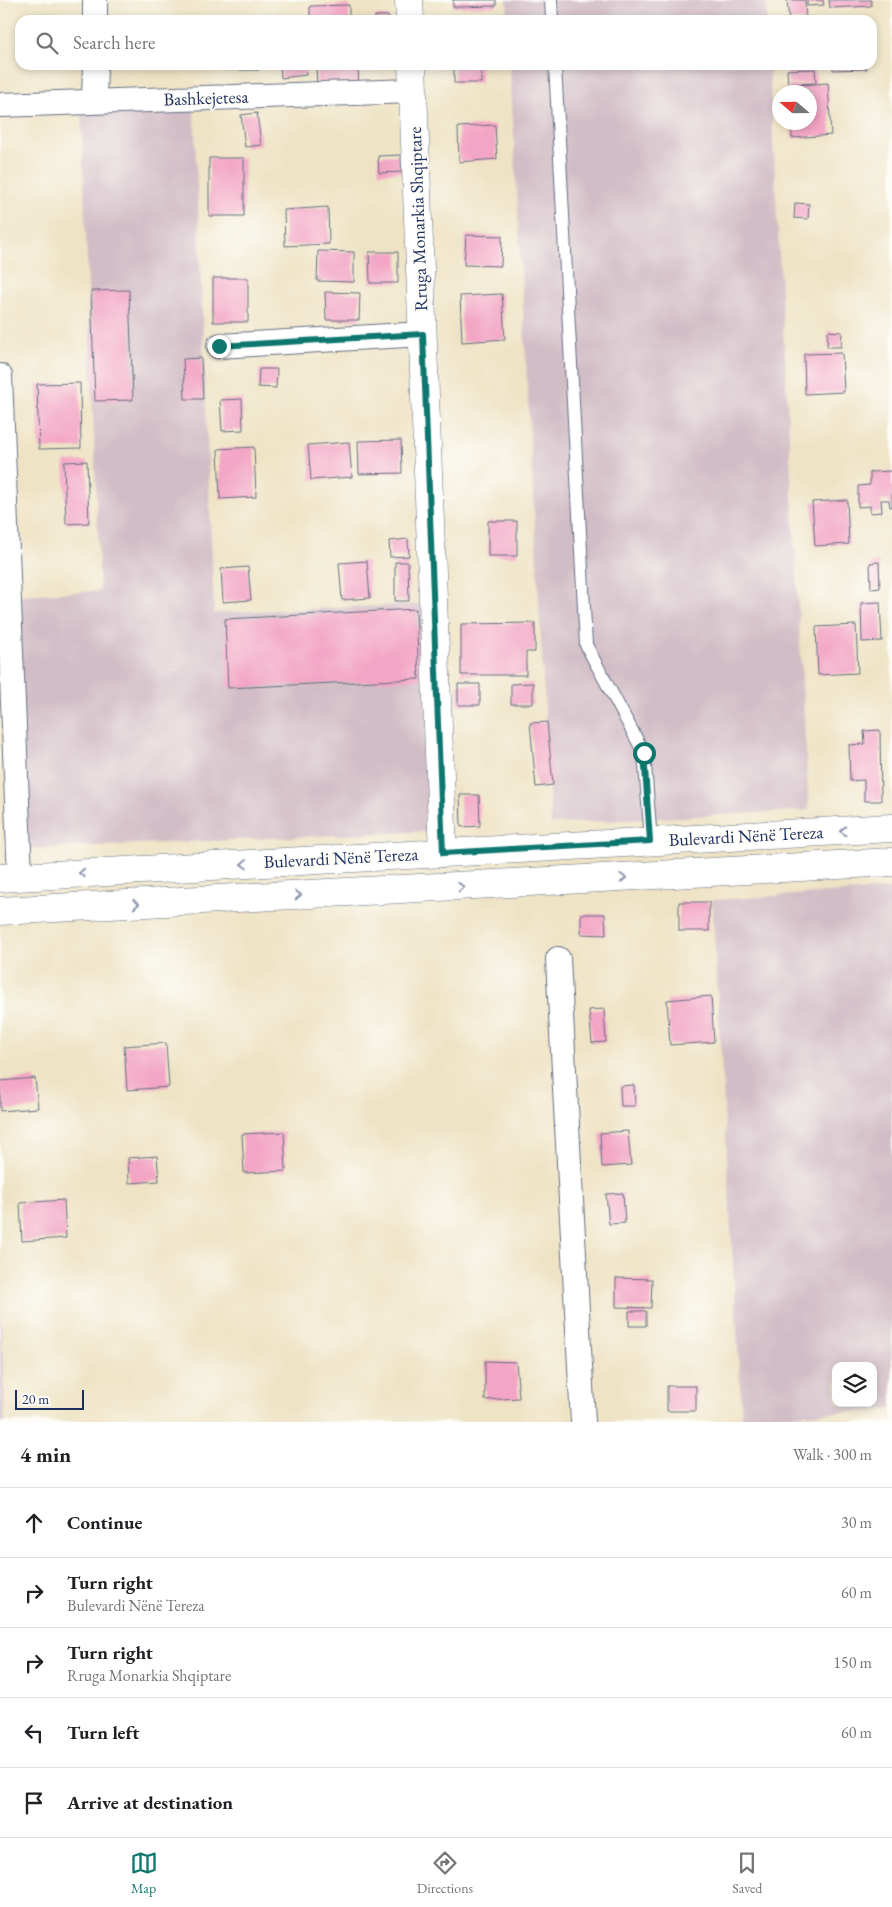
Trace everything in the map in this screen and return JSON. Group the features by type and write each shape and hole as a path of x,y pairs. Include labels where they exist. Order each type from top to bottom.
{"main road":[{"path":"409,0 410,15"},
{"name":"Rruga Monarkia Shqiptare","path":"412,78 443,853"},
{"name":"Bulevardi Nënë Tereza","path":"10,878 892,828"},
{"name":"Bulevardi Nënë Tereza","path":"0,911 892,862"}],"street":[{"path":"95,0 95,15"},
{"path":"94,70 94,102"},
{"name":"Bashkejetesa","path":"0,106 94,102 412,78"},
{"path":"219,346 423,334"},
{"path":"0,376 10,878"},
{"path":"558,959 583,1422"}],"lane":[{"path":"551,0 552,15"},
{"path":"554,70 586,646 644,753 650,841"}],"shaded area":[{"path":"507,0 766,0 767,15 508,15"},
{"path":"510,70 769,70 809,810 551,824"},
{"path":"194,107 214,613 424,604 433,831 27,849 16,595 100,591 81,111"},
{"path":"892,889 892,1409 742,1418 712,900"},
{"path":"0,1293 5,1422 0,1422"}],"building":[{"path":"453,0 496,0 496,6 453,7"},
{"path":"787,0 805,0 806,15 788,15"},
{"path":"807,0 823,0 824,5 807,6"},
{"path":"829,0 871,0 871,6 830,8"},
{"path":"349,5 349,15 310,15 310,6"},
{"path":"280,70 306,70 306,75 281,78"},
{"path":"316,70 358,70 359,88 317,89"},
{"path":"454,70 481,70 481,83 454,83"},
{"path":"787,70 815,70 816,83 788,84"},
{"path":"828,83 831,135 792,138 792,130 817,130 817,85 802,85"},
{"path":"257,113 261,145 245,147 241,115"},
{"path":"495,125 497,159 459,162 458,127"},
{"path":"401,155 402,172 379,173 378,156"},
{"path":"209,158 244,158 244,216 209,216"},
{"path":"795,203 809,204 808,219 794,218"},
{"path":"328,207 329,244 285,246 284,210"},
{"path":"466,235 502,236 501,266 464,265"},
{"path":"318,251 354,252 354,282 317,281"},
{"path":"369,252 398,252 398,283 370,283"},
{"path":"213,278 248,278 248,322 213,322"},
{"path":"129,290 133,400 95,401 91,291"},
{"path":"325,292 360,293 359,320 326,320"},
{"path":"502,294 505,339 462,342 460,296"},
{"path":"828,331 842,332 841,347 827,347"},
{"path":"842,353 844,392 805,394 804,354"},
{"path":"201,358 203,399 185,399 183,359"},
{"path":"259,369 277,369 276,388 258,387"},
{"path":"80,383 81,448 39,449 37,384"},
{"path":"242,399 243,430 222,431 220,400"},
{"path":"401,440 402,473 359,474 358,441"},
{"path":"349,442 352,477 311,480 308,445"},
{"path":"254,447 256,497 220,499 218,449"},
{"path":"87,461 89,523 66,524 64,462"},
{"path":"892,471 892,507 890,507 889,500 881,500 882,512 870,513 870,506 858,507 858,486 870,485 870,472"},
{"path":"847,500 849,544 815,546 812,502"},
{"path":"488,521 517,521 517,556 488,556"},
{"path":"408,539 409,556 390,557 389,541"},
{"path":"367,561 370,598 342,600 339,563"},
{"path":"395,562 408,562 409,601 395,601"},
{"path":"879,562 880,588 871,589 870,563"},
{"path":"248,567 251,600 223,602 221,569"},
{"path":"880,602 882,641 862,642 861,603"},
{"path":"416,609 419,679 228,688 225,619"},
{"path":"535,623 535,652 526,652 526,675 461,675 461,624"},
{"path":"856,625 858,673 818,675 816,627"},
{"path":"533,683 533,704 511,704 511,684"},
{"path":"458,684 480,684 480,705 458,705"},
{"path":"547,722 553,785 536,787 530,723"},
{"path":"880,730 881,801 864,801 864,780 850,781 849,745 865,744 864,731"},
{"path":"460,795 479,795 480,826 461,827"},
{"path":"679,902 709,902 709,931 679,931"},
{"path":"581,914 605,914 606,935 581,934"},
{"path":"711,996 714,1042 670,1045 667,1000"},
{"path":"604,1009 606,1042 592,1043 589,1010"},
{"path":"166,1043 169,1087 127,1090 124,1046"},
{"path":"35,1078 38,1108 0,1111 0,1081"},
{"path":"634,1085 635,1106 621,1106 620,1086"},
{"path":"628,1131 631,1165 602,1167 600,1133"},
{"path":"284,1132 286,1171 244,1173 242,1134"},
{"path":"157,1156 159,1181 129,1183 128,1158"},
{"path":"623,1193 625,1223 609,1224 606,1194"},
{"path":"64,1200 66,1238 22,1241 20,1203"},
{"path":"616,1278 652,1279 651,1308 616,1307"},
{"path":"629,1311 646,1311 646,1326 629,1326"},
{"path":"485,1361 516,1362 519,1398 485,1400"},
{"path":"667,1386 696,1386 696,1411 667,1411"}],"route":[{"path":"219,346 423,334 443,853 650,841 644,753"}]}
